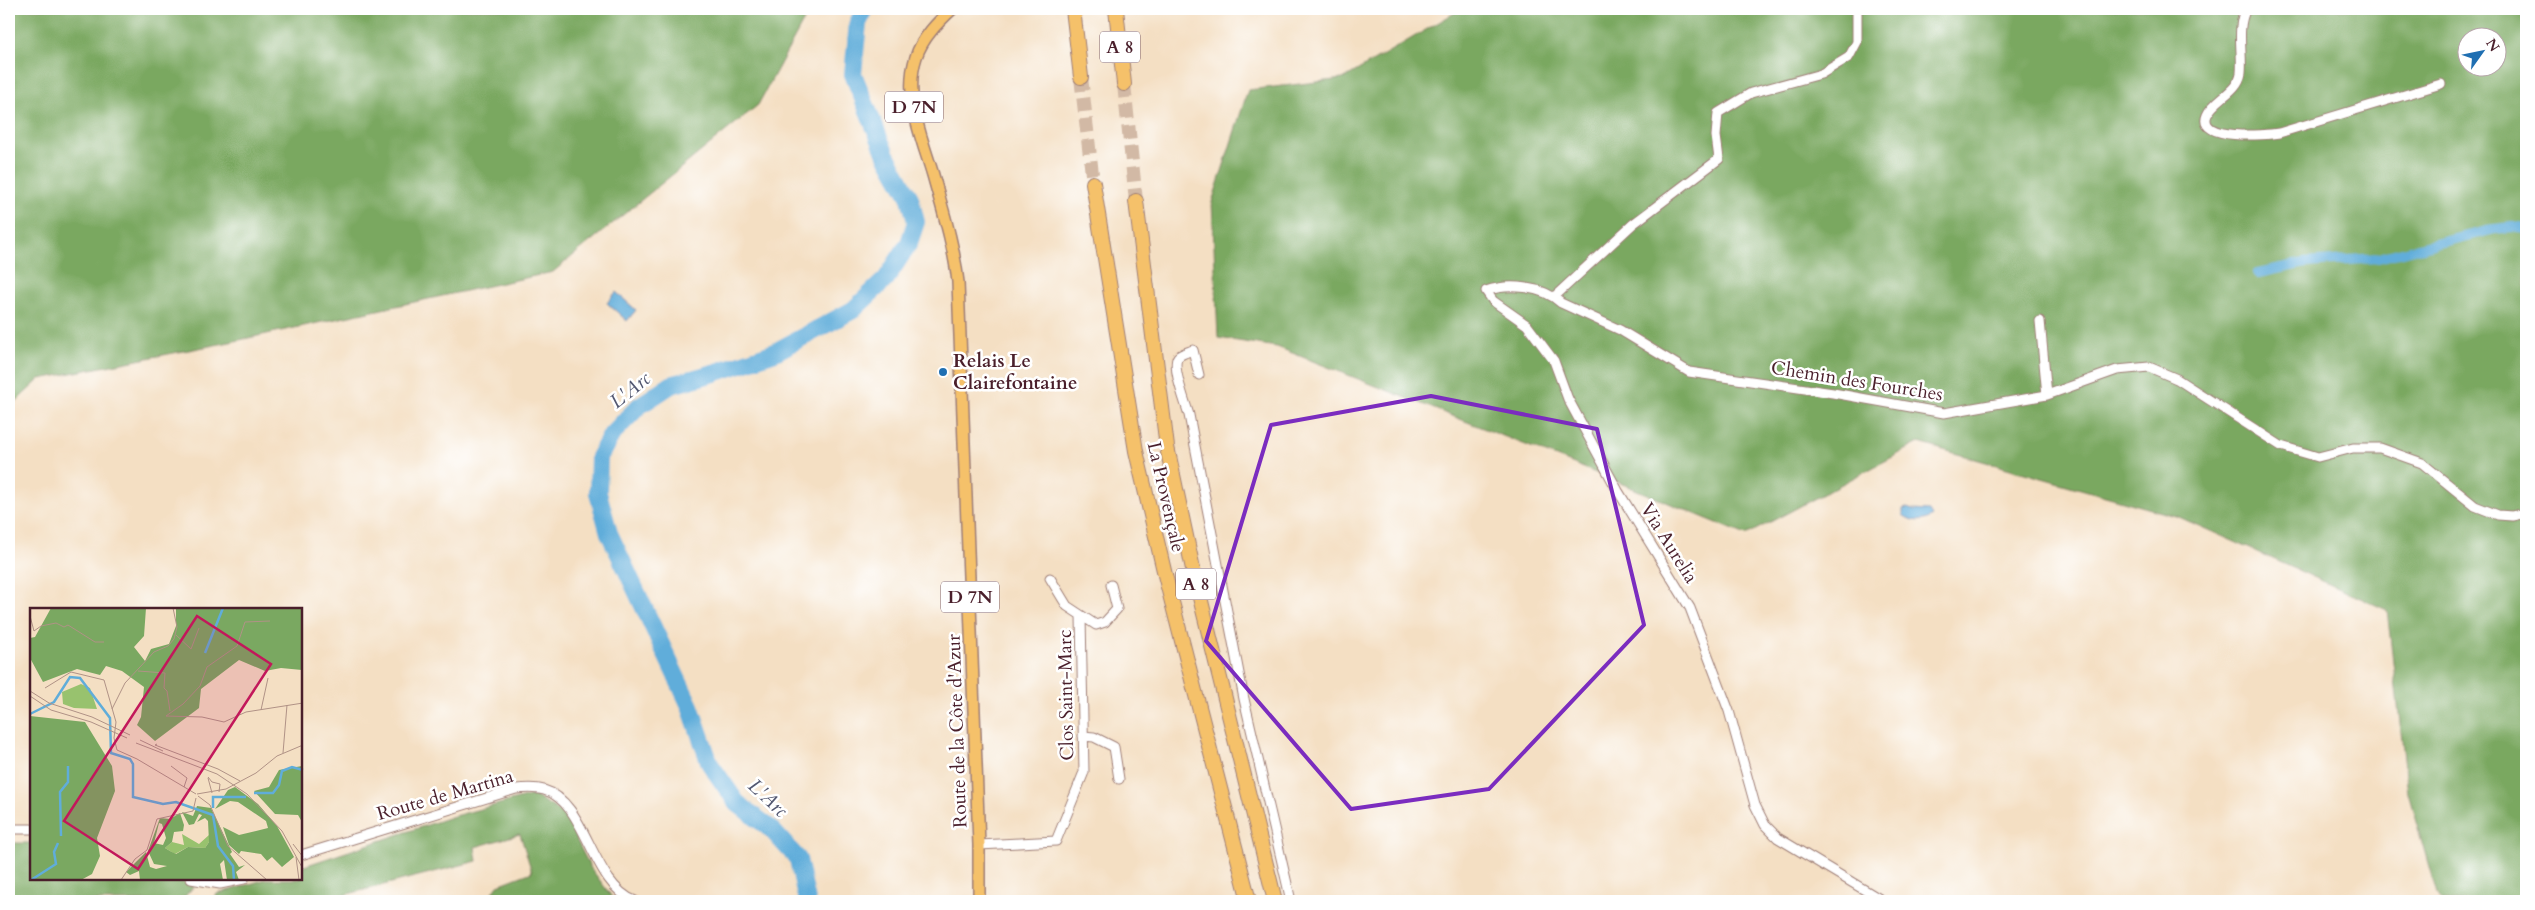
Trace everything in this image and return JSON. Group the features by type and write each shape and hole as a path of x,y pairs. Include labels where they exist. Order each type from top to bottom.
{"highway":[{"name":"A 8","path":"1074,9 1081,77"},
{"name":"A 8","path":"1116,9 1124,84"},
{"name":"La Provençale","path":"1093,184 1136,451 1165,575 1249,901"},
{"name":"La Provençale","path":"1136,201 1166,447 1193,569 1275,901"}],"main road":[{"name":"Route de la Côte d'Azur","path":"952,9 921,44 914,63 911,86 916,116 953,251 958,282 979,845 979,901"}],"street":[{"path":"1554,297 1633,224 1719,159 1716,136 1718,113 1750,93 1821,74 1849,57 1857,42 1857,9"},
{"path":"2246,9 2242,27 2240,75 2237,84 2207,114 2206,122 2210,129 2218,132 2255,136 2279,133 2441,84"},
{"name":"Chemin des Fourches","path":"1486,291 1500,286 1528,288 1554,297 1561,303 1620,330 1689,372 1833,393 1944,413 2047,395 2117,370 2149,367 2177,378 2281,446 2318,457 2353,448 2380,448 2422,463 2475,506 2498,515 2512,516 2526,512"},
{"name":"Via Aurelia","path":"1486,291 1493,301 1527,325 1554,361 1568,399 1614,483 1690,608 1729,711 1755,805 1765,825 1778,838 1883,901"},
{"path":"2040,321 2047,395"},
{"path":"1199,375 1192,350 1178,357 1176,363 1178,377 1189,415 1244,699 1291,901"},
{"path":"1050,578 1067,606 1096,625 1105,622 1118,609 1111,585"},
{"name":"Clos Saint-Marc","path":"979,845 1056,841 1084,772 1081,616"},
{"path":"1083,736 1094,737 1114,747 1119,779"},
{"name":"Route de Martina","path":"302,855 516,789 543,790 555,795 572,813 607,877 626,898 634,901"},
{"path":"9,829 30,828"},
{"path":"197,880 220,884 239,880"}],"highlighted area":[{"path":"1431,396 1597,429 1644,625 1489,789 1351,809 1206,641 1271,425"}],"green space":[{"path":"9,9 810,9 758,105 553,272 230,342 40,379 9,408"},
{"path":"1461,9 2526,9 2526,901 2441,901 2437,895 2408,793 2387,610 2179,517 1919,443 1746,535 1574,464 1277,347 1218,338 1212,202 1248,90 1343,79"},
{"path":"533,795 564,814 590,867 615,901 487,901 498,885 532,872 520,834 475,847 477,861 321,901 213,901 217,894 263,880 302,880 302,867 454,816"},
{"path":"9,843 30,843 30,880 175,880 194,886 181,901 9,901"}],"water":[{"path":"616,292 636,310 627,321 607,303"},
{"path":"1903,509 1929,511 1932,516 1921,521 1910,519 1903,515"}],"waterway":[{"name":"L'Arc","path":"807,901 798,859 771,829 737,803 710,764 690,706 609,533 598,493 599,457 612,434 639,406 671,385 714,373 775,352 853,310 886,279 909,243 916,222 910,198 886,155 853,74 858,23 865,9"},
{"path":"2258,273 2305,263 2378,258 2495,229 2512,227 2526,229"}],"tunnel":[{"path":"1081,77 1093,183"},
{"path":"1124,84 1136,201"}],"place":[{"name":"Relais Le Clairefontaine","path":"943,372"}]}
